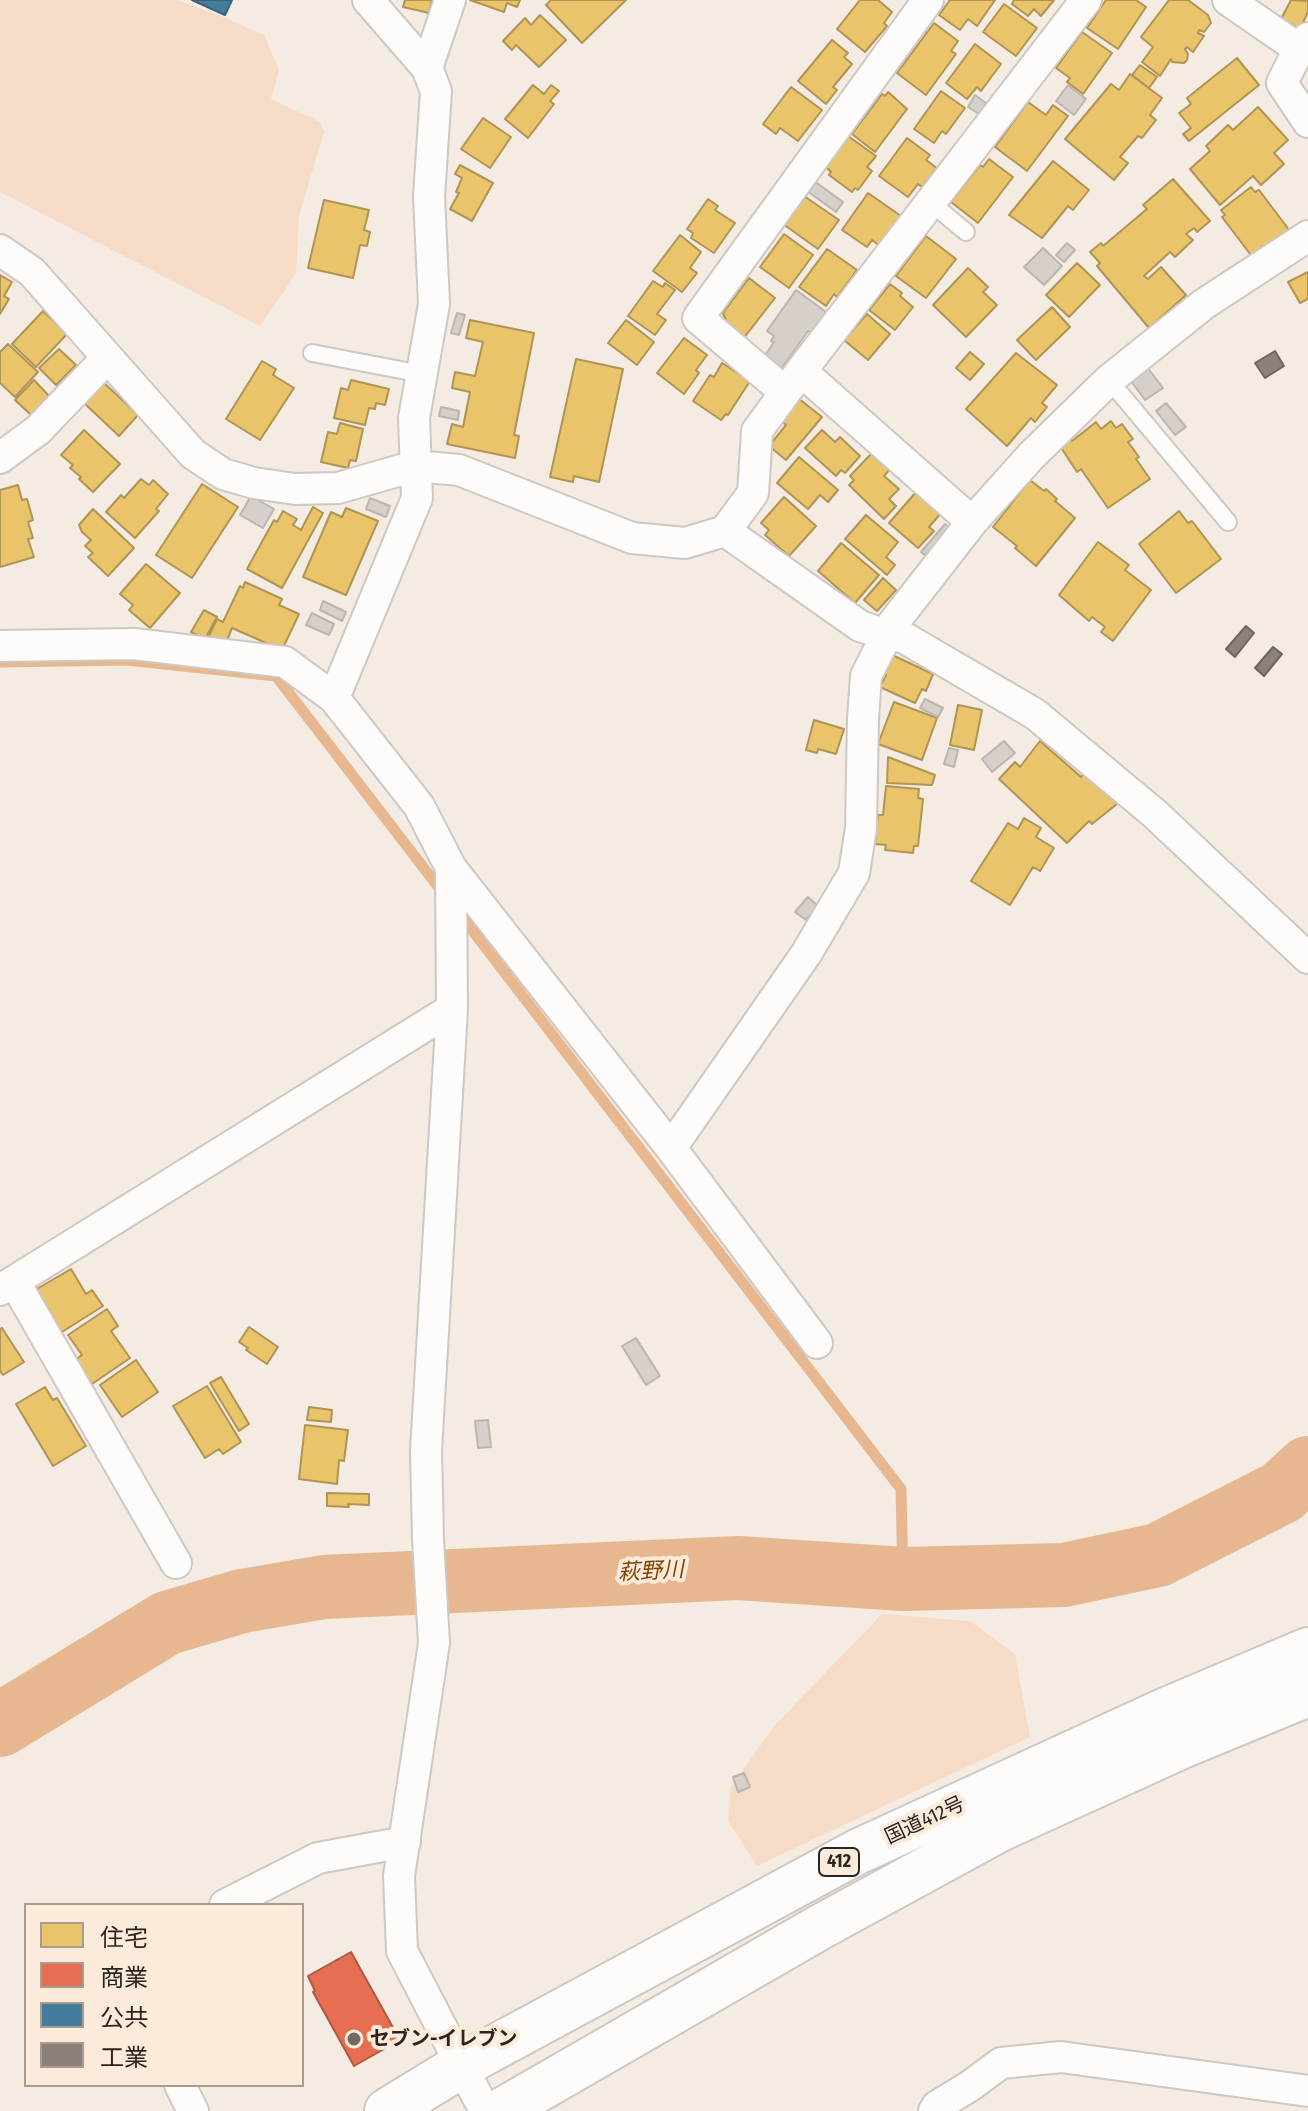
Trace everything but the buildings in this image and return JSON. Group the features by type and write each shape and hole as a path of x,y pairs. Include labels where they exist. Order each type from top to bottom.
{"highway":[{"name":"国道412号","path":"387,2111 462,2065 857,1852 1166,1710 1308,1650"},
{"name":"国道412号","path":"501,2111 822,1926 1000,1829 1182,1746 1308,1694"}],"street":[{"path":"334,698 417,498 414,418 434,304 429,196 436,91 427,68 368,0"},
{"path":"427,68 450,0"},
{"path":"928,0 757,216 698,318 793,382 972,522"},
{"path":"0,250 32,272 193,454 223,474 254,483 295,489 338,488 415,466 459,470 632,538 685,543 725,531 753,493 757,431 1086,0"},
{"path":"1228,0 1303,43 1282,83 1308,122"},
{"path":"671,1148 806,954 854,873 861,828 866,676 891,626 972,522 1031,456 1109,380 1204,304 1308,236"},
{"path":"0,458 38,430 107,358"},
{"path":"725,531 860,626 903,637 1035,714 1155,814 1308,958"},
{"path":"0,646 134,644 285,662 334,698 419,806 451,868 671,1148 817,1343"},
{"path":"451,868 452,1009 426,1451 434,1643 399,1876 402,1951 485,2111"},
{"path":"176,1563 7,1286 452,1009"},
{"path":"229,1903 318,1858 405,1842"},
{"path":"934,2111 1001,2063 1061,2057 1308,2091"},
{"path":"181,2087 193,2111"}],"lane":[{"path":"930,202 966,232"},
{"path":"312,353 422,374"},
{"path":"1109,380 1228,522"}],"shaded area":[{"path":"0,0 177,0 264,35 279,70 271,99 320,122 324,132 299,216 296,274 260,326 0,192"},
{"path":"882,1614 970,1621 1015,1654 1030,1737 757,1866 728,1821 731,1787 775,1725"}],"waterway":[{"path":"0,662 127,660 276,676 443,893"},
{"path":"459,913 901,1489 903,1579"},
{"name":"萩野川","path":"0,1725 167,1623 242,1601 324,1587 738,1568 903,1579 1064,1575 1158,1555 1282,1492 1308,1468"}],"place":[{"name":"セブン-イレブン","path":"354,2039"}]}
